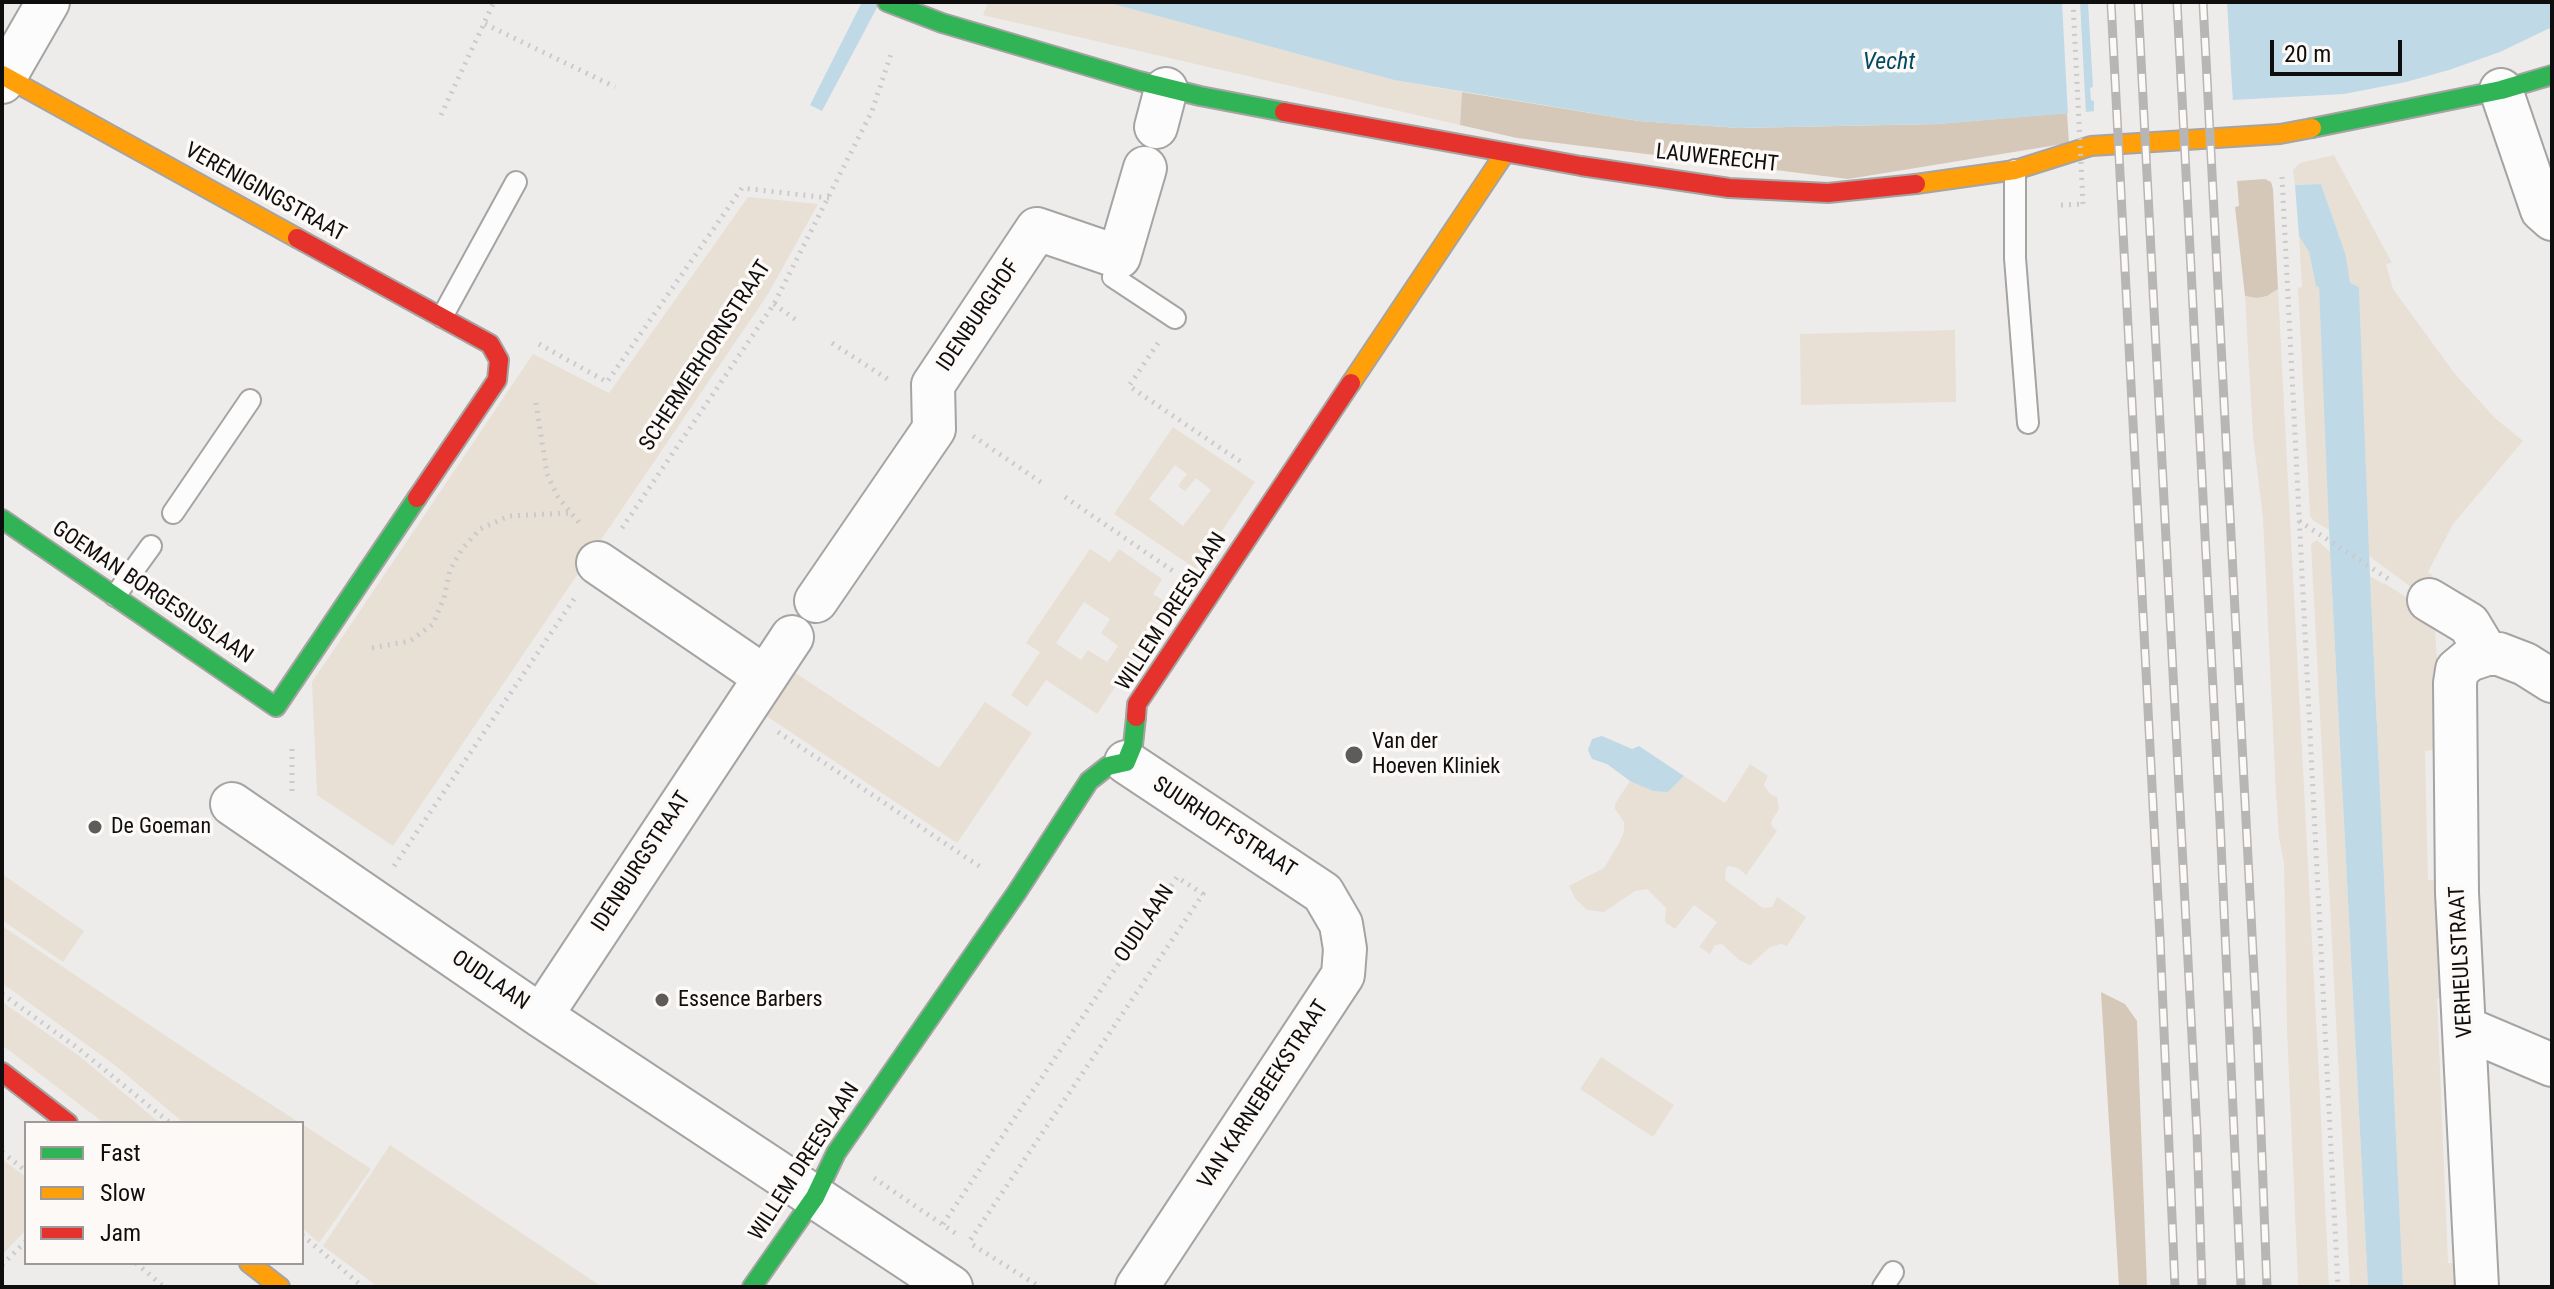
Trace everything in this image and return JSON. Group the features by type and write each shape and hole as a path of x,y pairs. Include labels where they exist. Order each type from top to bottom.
{"street":[{"path":"3,78 48,2"},
{"name":"LAUWERECHT","path":"888,2 1161,108 1505,153 1729,188 1828,193 2015,170 2091,146 2280,134 2501,90 2552,75"},
{"name":"VERENIGINGSTRAAT","path":"3,78 490,344 499,360"},
{"path":"2501,90 2542,210 2552,219"},
{"name":"WILLEM DREESLAAN","path":"752,1287 815,1197 836,1153 1017,892 1089,781 1108,766 1126,762 1133,745 1137,704 1505,153"},
{"path":"1119,257 1145,168"},
{"name":"IDENBURGHOF","path":"816,601 934,429 933,385 1037,229 1119,257"},
{"path":"276,707 497,380 499,360"},
{"name":"GOEMAN BORGESIUSLAAN","path":"2,519 276,707"},
{"path":"604,554 754,693 792,637"},
{"path":"2429,600 2469,624 2487,654 2499,654 2525,664 2552,681"},
{"name":"VERHEULSTRAAT","path":"2477,1287 2457,893 2455,683 2457,670 2469,660 2487,654"},
{"name":"IDENBURGSTRAAT","path":"541,1016 754,693"},
{"name":"SUURHOFFSTRAAT","path":"1126,762 1323,893"},
{"name":"OUDLAAN","path":"232,804 541,1016 951,1287"},
{"name":"VAN KARNEBEEKSTRAAT","path":"1137,1287 1343,975 1345,949 1341,924 1323,893"},
{"path":"2465,1028 2552,1065"},
{"path":"2,1072 65,1121"},
{"path":"252,1265 280,1287"}],"lane":[{"path":"2015,170 2015,258 2028,423"},
{"path":"442,317 516,182"},
{"path":"1119,257 1113,277 1175,318"},
{"path":"173,513 250,400"},
{"path":"115,596 151,546"}],"path":[{"path":"441,115 494,2"},
{"path":"2073,2 2083,204"},
{"path":"485,24 615,87"},
{"name":"SCHERMERHORNSTRAAT","path":"371,900 774,304 872,111 896,40"},
{"path":"2280,134 2338,1287"},
{"path":"499,360 535,342 607,382 742,188 829,198"},
{"path":"774,304 796,320"},
{"path":"1175,318 1129,386 1281,489"},
{"path":"499,360 530,379 538,409 547,474 569,513 586,529 604,554"},
{"path":"1065,497 1210,595"},
{"path":"320,641 343,653 410,641 433,624 444,598 450,570 462,549 480,529 509,516 569,513"},
{"path":"2299,521 2384,576"},
{"path":"754,693 1017,892"},
{"path":"276,707 292,723 292,845"},
{"name":"OUDLAAN","path":"943,1224 1177,877 1203,894 969,1242"},
{"path":"2,994 79,1049 168,1121"},
{"path":"2,1152 24,1169"},
{"path":"836,1153 1040,1287"},
{"path":"304,1237 363,1287"},
{"path":"2,1265 24,1243"},
{"path":"138,1265 164,1287"}],"shaded area":[{"path":"988,2 1106,2 1394,80 1462,92 1460,125 983,15"},
{"path":"1462,92 1639,121 1739,128 1937,124 2067,113 2069,143 1848,179 1517,138 1460,125"},
{"path":"2334,155 2392,263 2386,264 2393,289 2455,374 2495,418 2523,441 2453,524 2428,572 2433,576 2425,587 2415,590 2369,556 2359,287 2350,284 2346,256 2321,184 2295,185 2293,170 2300,163"},
{"path":"2265,179 2271,182 2273,189 2278,289 2257,298 2245,296 2235,207 2239,206 2237,181"},
{"path":"748,197 818,204 768,294 393,846 317,795 312,682 533,354 609,393"},
{"path":"2299,236 2309,252 2316,286 2319,286 2331,531 2310,516 2298,288 2302,287"},
{"path":"2278,289 2329,1287 2298,1287 2287,1030 2284,863 2279,838 2263,518 2253,436 2245,296 2267,296"},
{"path":"1955,330 1956,402 1801,405 1800,334"},
{"path":"1173,427 1255,482 1196,569 1114,514","holes":["1175,465 1187,474 1178,486 1185,491 1196,478 1211,490 1183,526 1149,499"]},
{"path":"2317,540 2330,552 2368,1287 2350,1287 2311,544"},
{"path":"1090,549 1110,562 1119,549 1162,579 1153,594 1170,605 1097,714 1046,680 1027,707 1011,695 1040,652 1026,643","holes":["1084,602 1110,619 1101,633 1118,646 1107,662 1088,650 1081,660 1056,643"]},
{"path":"2370,576 2428,611 2435,626 2442,749 2425,751 2428,880 2448,881 2452,997 2437,998 2448,1263 2464,1263 2465,1287 2403,1287"},
{"path":"782,664 939,768 985,702 1032,733 957,843 753,707"},
{"path":"1750,764 1768,776 1764,785 1770,794 1777,797 1779,809 1771,822 1777,831 1746,875 1738,868 1729,866 1725,880 1763,908 1772,907 1777,897 1806,917 1787,946 1770,947 1750,965 1739,960 1722,944 1715,945 1710,954 1699,947 1717,922 1694,905 1675,929 1665,922 1666,908 1647,889 1635,891 1604,912 1587,910 1575,898 1569,886 1604,868 1618,845 1624,832 1624,822 1615,804 1630,781 1668,792 1684,776 1725,803"},
{"path":"2,874 84,931 63,962 2,920"},
{"path":"2,926 297,1121 182,1121 116,1066 2,983"},
{"path":"2101,992 2125,1004 2137,1021 2147,1287 2119,1287"},
{"path":"2,1002 78,1055 158,1121 101,1121 2,1045"},
{"path":"1601,1057 1674,1105 1653,1137 1580,1089"},
{"path":"304,1125 371,1169 319,1243 304,1230"},
{"path":"390,1145 602,1287 378,1287 323,1246"},
{"path":"2,1159 24,1176 24,1232 2,1255"}],"water":[{"path":"862,2 880,2 822,111 810,105"},
{"name":"Vecht","path":"1106,2 2552,2 2552,27 2500,52 2449,70 2344,94 1937,124 1739,128 1639,121 1394,80"},
{"path":"2321,184 2346,256 2350,283 2359,287 2403,1287 2368,1287 2319,287 2316,286 2309,252 2299,236 2295,185"},
{"path":"1602,736 1632,749 1639,746 1684,776 1668,792 1653,791 1630,781 1607,764 1592,759 1588,750 1592,739"}],"pier":[{"path":"2062,2 2080,2 2086,115 2068,116"},
{"path":"2088,2 2227,2 2233,104 2094,114 2090,88 2093,87"}],"railway":[{"path":"2111,2 2175,1287"},
{"path":"2138,2 2197,1133 2202,1287"},
{"path":"2177,2 2241,1287"},
{"path":"2203,2 2257,1029 2267,1287"}],"traffic: fast":[{"path":"887,2 942,23 1139,81 1284,112"},
{"path":"2312,128 2501,90 2552,75"},
{"path":"2,519 276,707 417,498"},
{"path":"752,1287 815,1197 836,1153 1017,892 1089,781 1108,766 1126,762 1133,745 1136,717"}],"traffic: slow":[{"path":"2,75 297,238"},
{"path":"1916,184 2015,170 2091,146 2280,134 2312,128"},
{"path":"1351,383 1505,153"},
{"path":"252,1265 280,1287"}],"traffic: jam":[{"path":"1284,112 1581,166 1729,188 1828,193 1916,184"},
{"path":"297,238 490,344 499,360 497,380 417,498"},
{"path":"1136,717 1137,704 1351,383"},
{"path":"2,1072 65,1121"}],"place":[{"name":"Van der Hoeven Kliniek","path":"1354,755"},
{"name":"De Goeman","path":"95,827"},
{"name":"Essence Barbers","path":"662,1000"}]}
